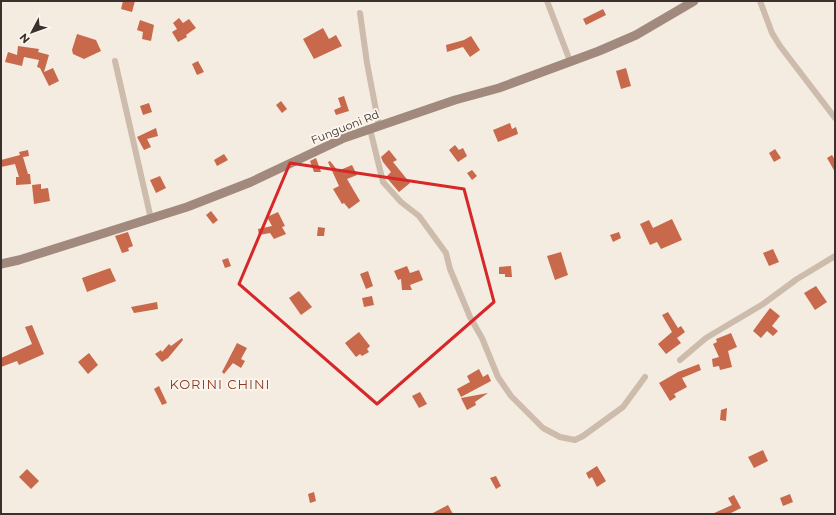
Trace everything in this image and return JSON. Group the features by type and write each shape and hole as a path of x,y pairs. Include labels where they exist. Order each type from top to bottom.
{"street":[{"path":"547,1 570,61"},
{"name":"Funguoni Rd","path":"1,264 151,219 250,182 344,138 455,100 499,88 636,35 694,1"},
{"path":"760,1 772,33 780,46 834,116"},
{"path":"360,13 367,63 380,126"},
{"path":"115,61 151,219"},
{"path":"370,129 383,182 400,202 419,216 446,253 450,269 470,318 482,338 498,377 511,396 544,428 560,437 574,440 583,436 623,406 645,377"},
{"path":"680,360 706,338 763,304 797,279 835,256"}],"highlighted area":[{"path":"290,163 464,189 494,302 377,404 239,284"}],"building":[{"path":"123,1 135,1 132,12 121,9"},
{"path":"603,9 606,15 586,25 583,19"},
{"path":"179,18 183,23 189,19 196,28 186,35 187,37 178,42 172,32 177,29 173,23"},
{"path":"140,20 154,25 151,41 142,39 143,32 137,30"},
{"path":"323,28 329,39 336,35 342,46 314,59 303,39"},
{"path":"77,34 96,40 101,51 84,59 73,54 72,50"},
{"path":"471,36 480,50 470,57 463,47 447,52 446,45 464,40"},
{"path":"18,46 39,49 38,52 49,55 44,72 53,68 59,81 49,86 40,68 37,67 39,60 24,57 22,66 5,62 8,52 17,55"},
{"path":"198,61 204,72 197,75 192,64"},
{"path":"626,68 631,86 621,89 616,71"},
{"path":"344,96 349,111 336,115 334,110 341,107 338,98"},
{"path":"281,101 287,109 282,113 276,105"},
{"path":"149,103 152,112 143,115 140,106"},
{"path":"510,123 512,129 516,127 518,134 498,142 493,130"},
{"path":"156,128 158,136 147,139 151,147 144,150 137,137"},
{"path":"455,145 459,150 463,148 467,156 458,162 449,150"},
{"path":"775,149 781,158 774,162 769,153"},
{"path":"28,150 29,156 23,157 28,174 30,174 31,184 16,185 16,177 19,177 15,164 1,167 1,160 20,155 19,152"},
{"path":"389,150 397,160 393,162 410,183 399,192 386,177 391,172 381,157"},
{"path":"224,154 228,160 217,166 214,160"},
{"path":"832,155 835,160 835,172 827,158"},
{"path":"316,158 321,172 314,172 310,161"},
{"path":"330,161 338,171 352,165 357,175 347,179 360,201 349,209 344,203 342,204 333,189 339,186 328,162"},
{"path":"472,170 477,176 472,180 467,173"},
{"path":"160,176 166,188 156,193 150,180"},
{"path":"41,184 41,189 48,188 50,201 34,204 32,185"},
{"path":"211,211 218,220 213,224 206,215"},
{"path":"278,212 285,226 282,227 286,234 274,239 270,233 259,235 258,229 272,226 267,217"},
{"path":"672,219 682,240 661,249 657,242 650,245 640,224 649,220 653,228"},
{"path":"318,227 325,228 324,236 317,236"},
{"path":"128,232 133,246 128,248 129,251 122,253 115,236"},
{"path":"619,232 621,238 613,242 610,235"},
{"path":"773,249 779,262 769,266 763,253"},
{"path":"561,252 568,275 555,280 547,256"},
{"path":"228,258 231,266 225,268 222,260"},
{"path":"407,266 410,273 419,270 423,280 410,285 412,290 402,290 401,279 398,280 394,271"},
{"path":"511,266 512,277 505,277 505,274 499,274 499,267"},
{"path":"110,268 116,281 87,292 82,278"},
{"path":"368,271 373,286 366,289 360,274"},
{"path":"816,286 827,302 815,310 804,293"},
{"path":"299,291 312,307 301,315 289,298"},
{"path":"372,296 374,305 364,307 362,298"},
{"path":"157,302 158,309 134,313 131,307"},
{"path":"770,308 780,316 772,326 778,331 773,336 767,331 761,338 753,331"},
{"path":"668,312 678,328 681,326 685,332 677,338 681,343 666,354 658,344 672,332 662,315"},
{"path":"32,325 44,354 19,365 17,361 1,367 1,358 32,344 25,327"},
{"path":"359,332 370,346 367,349 369,352 362,356 360,354 356,357 345,343"},
{"path":"731,333 737,347 728,351 732,367 720,370 719,366 713,367 712,359 719,357 713,344 717,342 716,339"},
{"path":"182,338 183,340 168,358 162,362 155,354 161,350 162,352 169,344 171,346"},
{"path":"237,343 247,348 241,359 245,361 241,368 233,363 224,374 222,372"},
{"path":"89,353 98,365 88,374 78,362"},
{"path":"699,364 701,370 682,378 687,387 674,394 676,397 670,401 659,383 678,372"},
{"path":"479,369 483,377 488,374 491,381 461,397 457,389 470,382 467,376"},
{"path":"159,386 167,403 162,405 154,389"},
{"path":"420,392 427,404 419,408 412,396"},
{"path":"488,393 475,402 476,405 467,410 461,398"},
{"path":"727,408 726,421 720,420 721,410"},
{"path":"763,450 768,461 754,468 748,457"},
{"path":"597,466 606,481 597,487 592,477 589,479 586,473"},
{"path":"27,469 39,481 31,489 19,477"},
{"path":"496,476 501,486 496,489 490,478"},
{"path":"314,492 316,501 310,503 308,494"},
{"path":"790,494 793,502 783,506 780,498"},
{"path":"734,495 741,508 729,514 712,514 732,505 728,498"},
{"path":"448,505 453,514 431,514"}],"district":[{"name":"KORINI CHINI","path":"220,384"}]}
